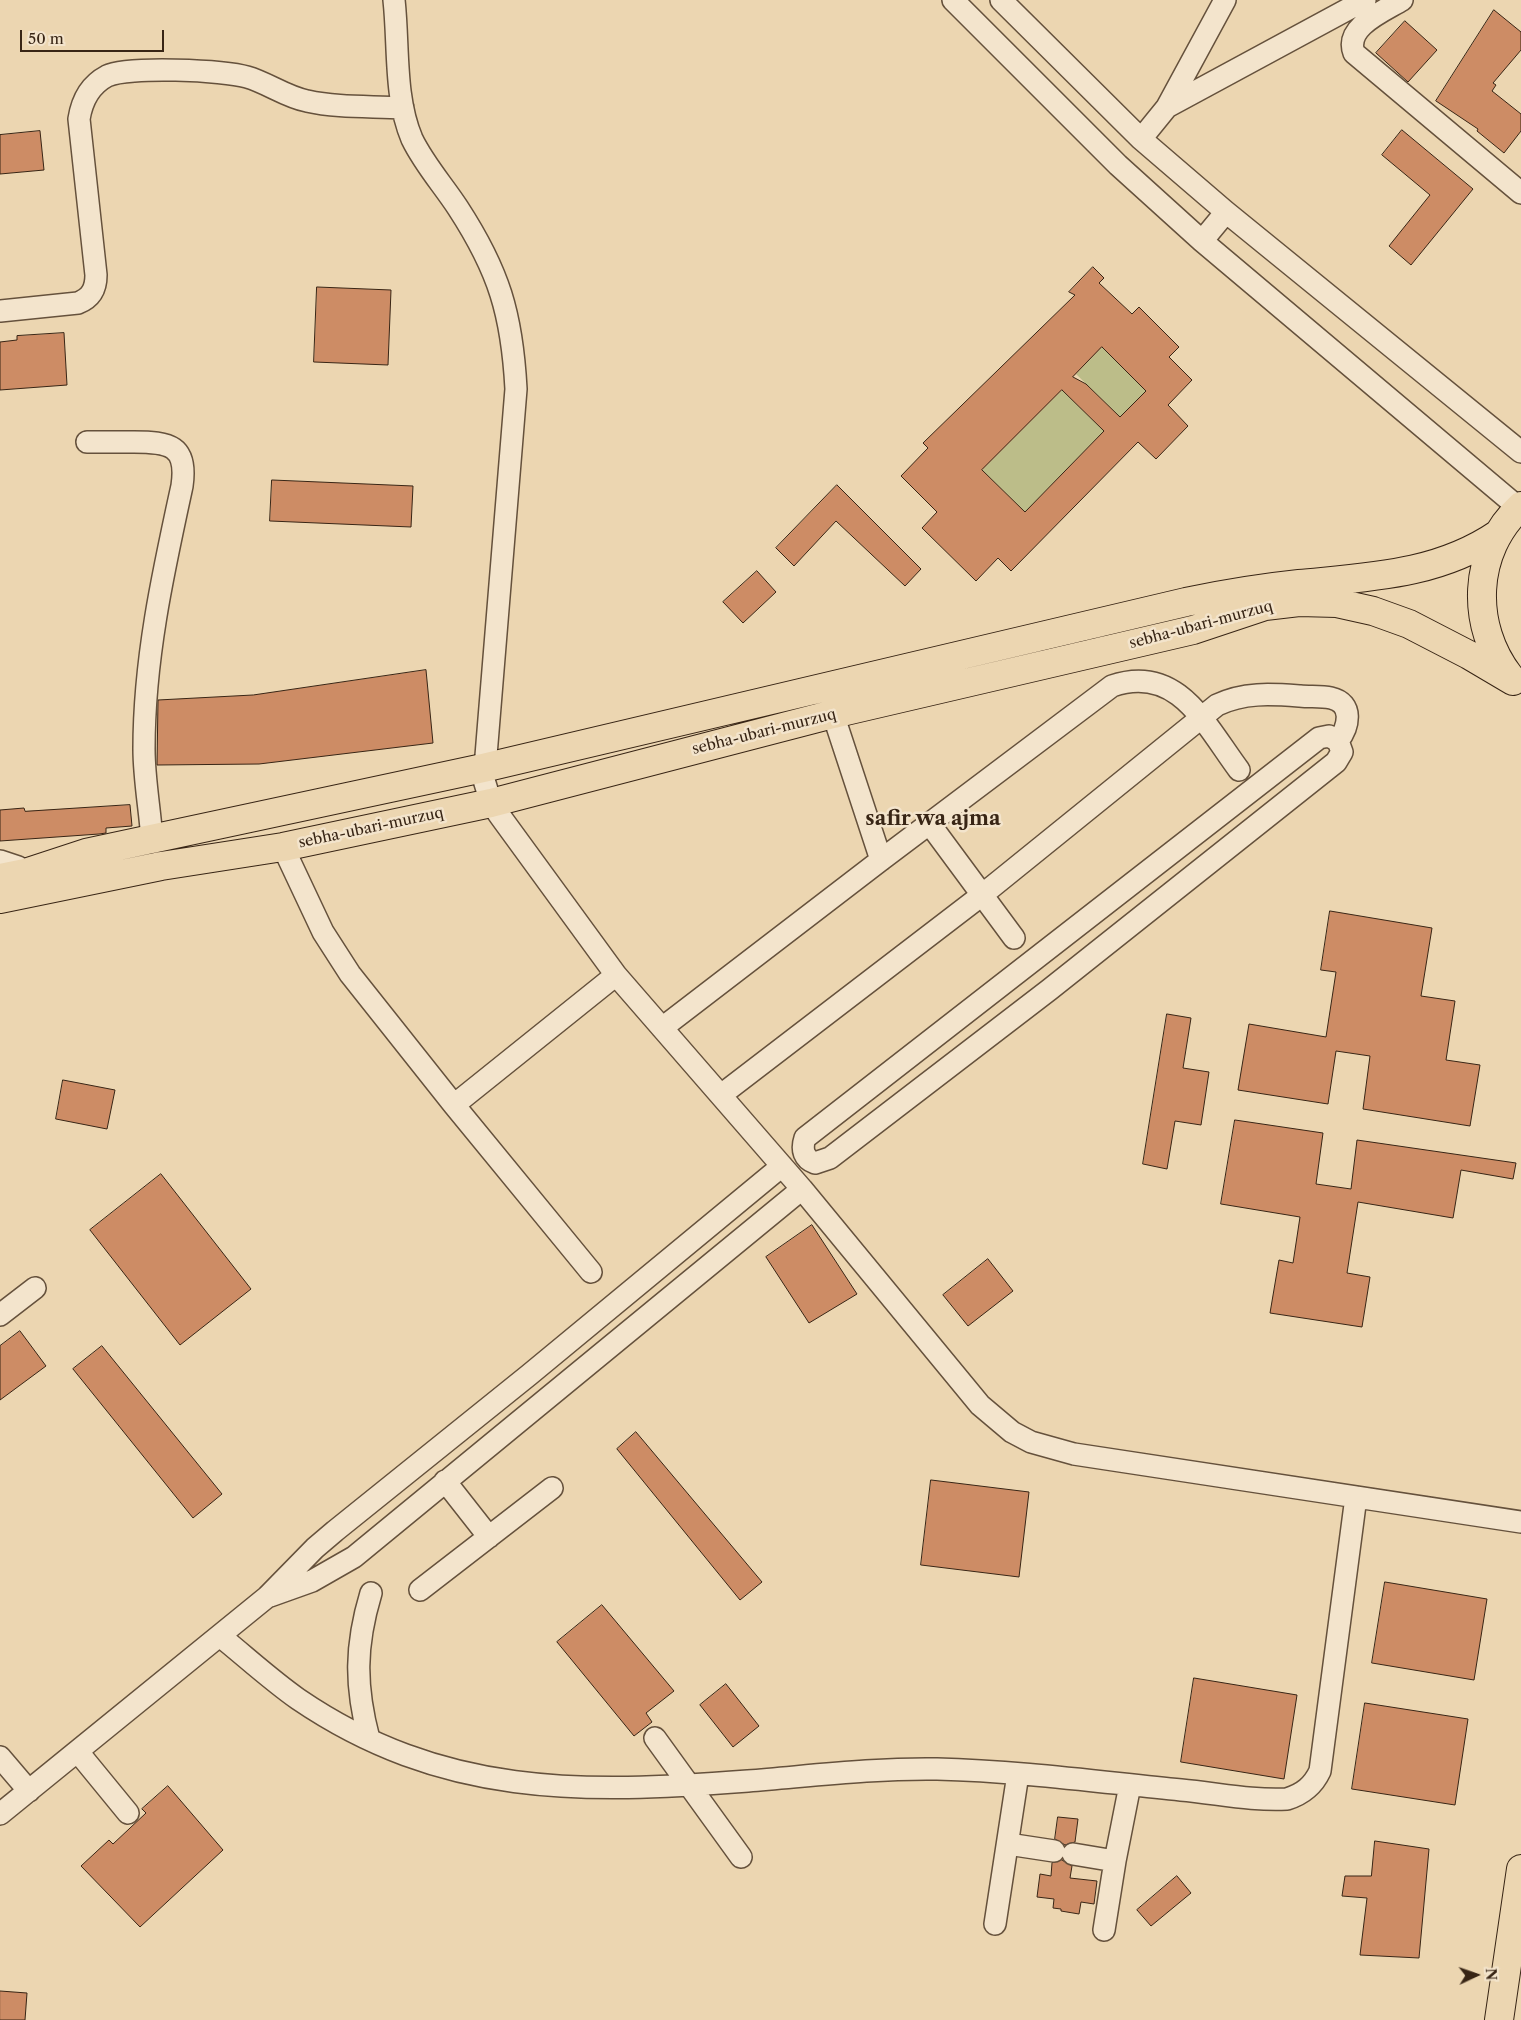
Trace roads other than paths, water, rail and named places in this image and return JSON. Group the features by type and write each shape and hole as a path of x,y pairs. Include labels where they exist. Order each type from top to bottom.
{"highway":[{"path":"1517,685 1494,652 1487,636 1482,610 1482,584 1485,567 1498,534 1520,507"},
{"name":"sebha-ubari-murzuq","path":"12,876 86,853 484,768 1186,602 1264,597 1409,572 1458,558 1478,548 1498,534"},
{"name":"sebha-ubari-murzuq","path":"0,899 161,866 283,847 491,803 834,714 1193,630 1264,597 1299,602 1337,603 1373,611 1417,628 1469,654 1517,685"},
{"path":"1499,2020 1521,1869"}],"street":[{"path":"394,0 402,108 412,138 427,166 476,235 497,277 508,314 514,351 516,389 484,780 491,803 616,975 802,1189 968,1392 995,1420 1012,1432 1031,1442 1074,1454 1521,1522"},
{"path":"953,0 1118,165 1202,241 1520,507"},
{"path":"1001,0 1141,139 1226,212 1517,440"},
{"path":"1141,139 1167,107 1225,0"},
{"path":"1167,107 1365,0"},
{"path":"1402,0 1356,31 1352,42 1354,53 1521,193"},
{"path":"0,311 78,303 85,300 94,289 96,275 79,119 81,108 92,88 109,75 130,71 232,74 265,83 306,101 402,108"},
{"path":"1202,241 1226,212"},
{"path":"87,442 167,444 179,454 184,468 182,486 158,599 150,651 144,750 152,840"},
{"path":"662,1028 929,823 1112,686 1137,680 1162,684 1184,698 1239,770"},
{"path":"721,1095 982,895 1217,705 1235,698 1251,695 1331,698 1343,705 1348,718 1345,731 1338,741"},
{"path":"834,714 881,860"},
{"path":"1329,736 1338,741 1342,752 1336,762 1049,990 826,1162 816,1163 806,1158 802,1148 805,1138 1319,738 1329,736"},
{"path":"929,823 1014,938"},
{"path":"283,847 316,918 340,961 454,1105 591,1272"},
{"path":"0,861 10,863 12,876"},
{"path":"1029,963 1049,990"},
{"path":"454,1105 616,975"},
{"path":"0,1814 267,1597 314,1548 529,1375 782,1166"},
{"path":"267,1597 290,1590 333,1570 354,1557 802,1189"},
{"path":"0,1315 35,1288"},
{"path":"529,1375 546,1398"},
{"path":"399,1480 419,1503"},
{"path":"446,1481 489,1537"},
{"path":"420,1590 552,1488"},
{"path":"220,1636 298,1699 369,1739 397,1752 449,1770 506,1782 569,1787 688,1786 897,1770 935,1769 1018,1774 1277,1799 1297,1796 1312,1785 1322,1763 1356,1497"},
{"path":"369,1739 359,1691 358,1666 359,1642 371,1594"},
{"path":"655,1738 741,1857"},
{"path":"78,1752 128,1813"},
{"path":"0,1757 29,1791"},
{"path":"995,1924 1018,1774"},
{"path":"1104,1930 1114,1861 1130,1785"},
{"path":"1008,1844 1114,1861"}],"district":[{"name":"safir wa ajma","path":"933,819"}]}
